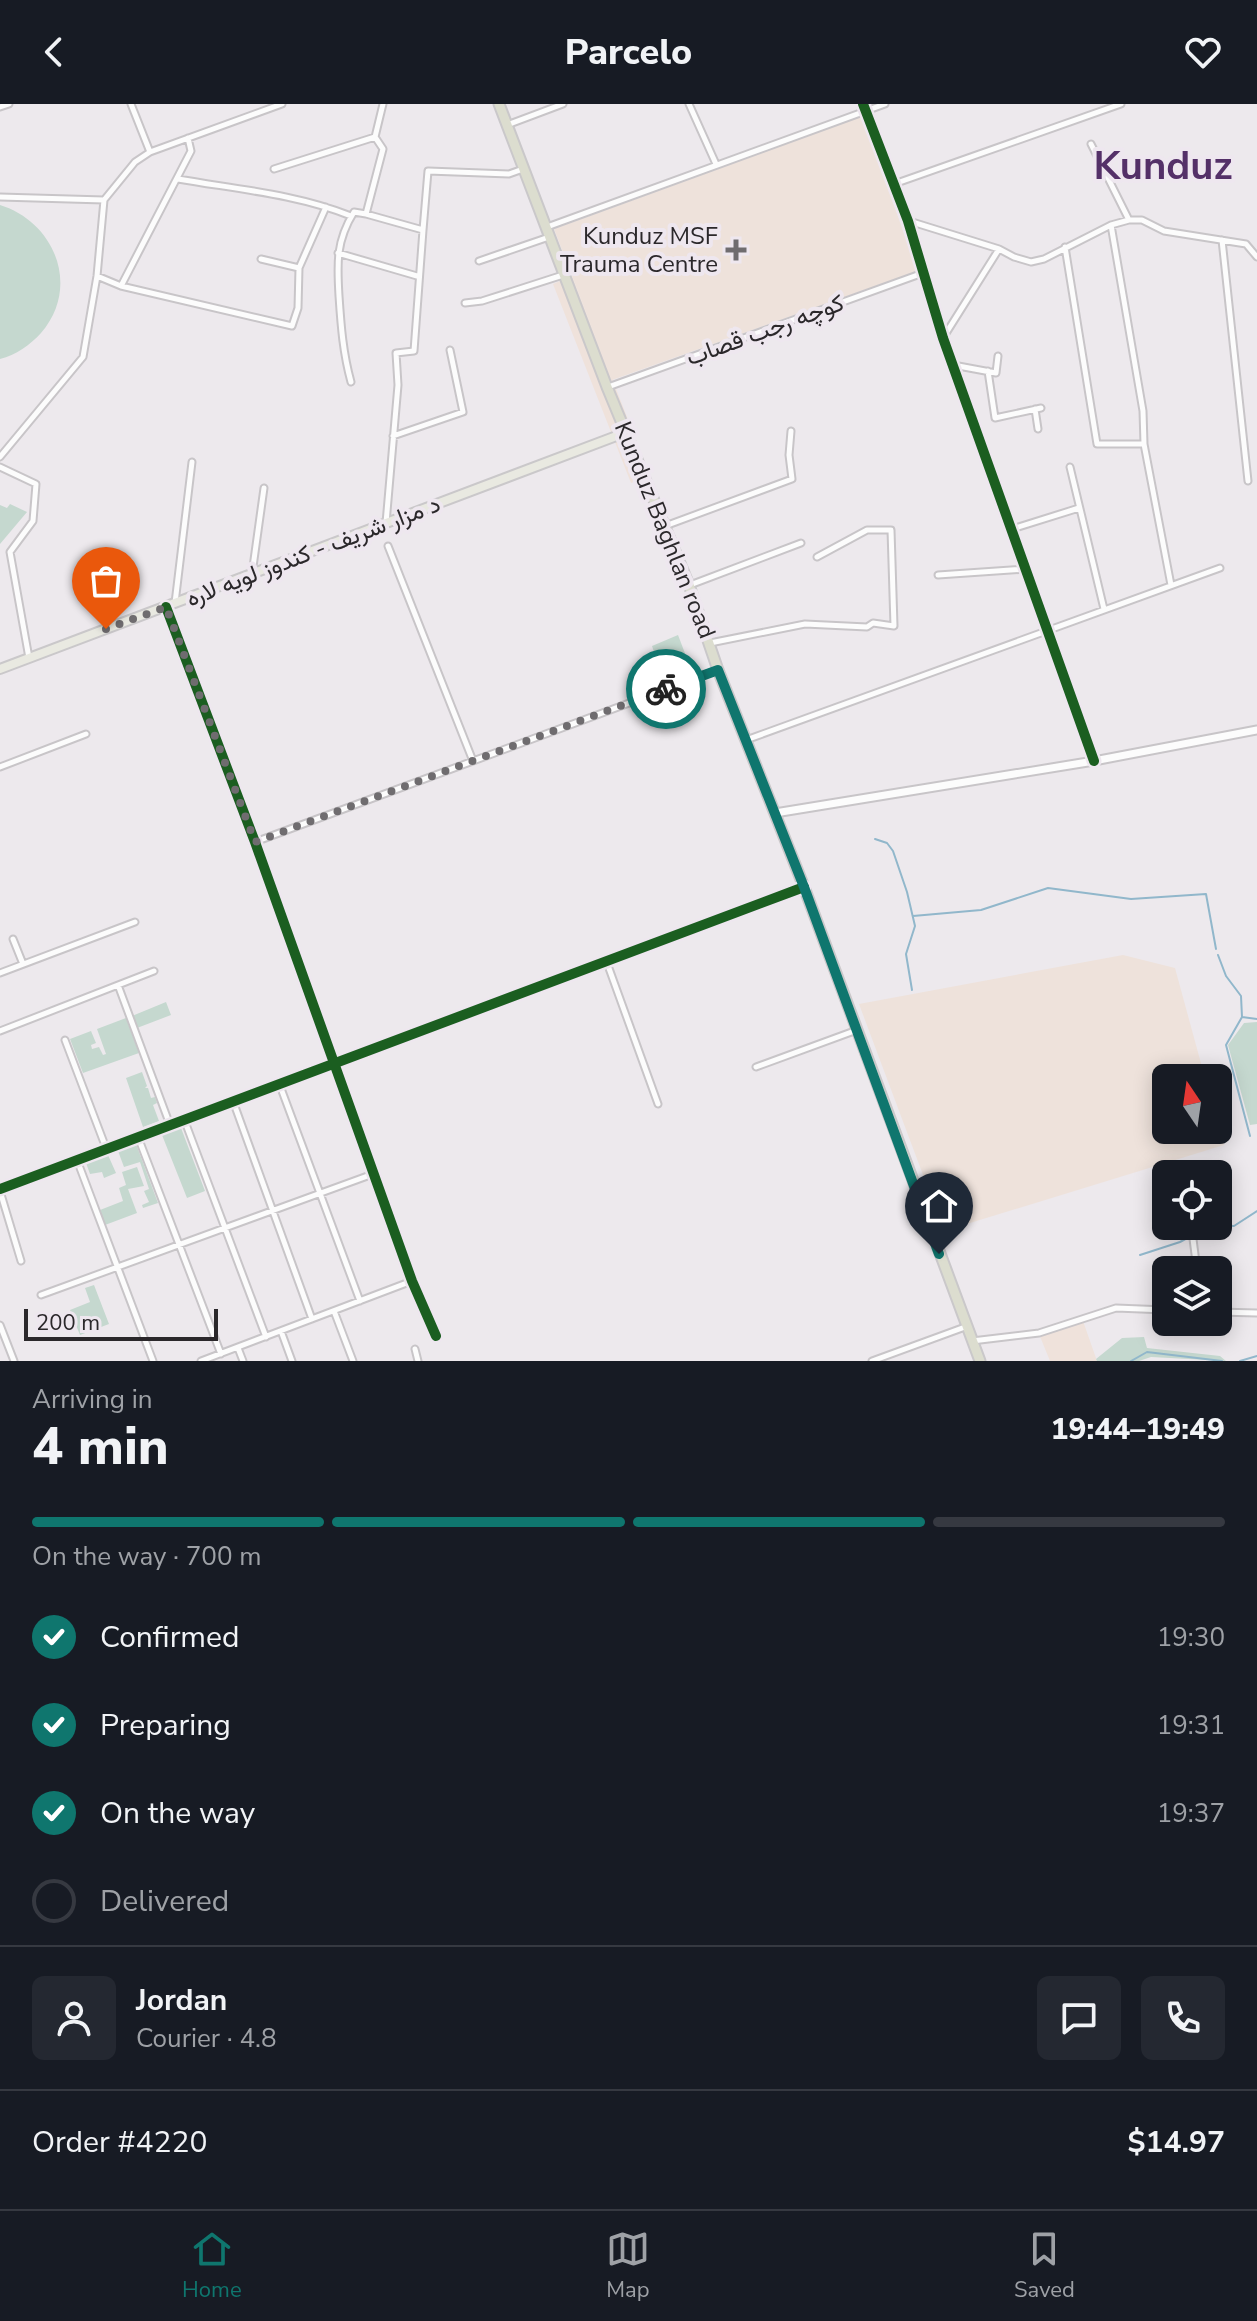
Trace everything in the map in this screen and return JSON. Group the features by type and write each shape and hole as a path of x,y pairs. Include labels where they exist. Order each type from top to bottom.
{"highway":[{"name":"Kunduz Baghlan road","path":"499,104 607,387 689,585 718,670 804,887 980,1361"}],"main road":[{"name":"د مزار شریف - کندوز لویه لاره","path":"0,669 627,432"}],"street":[{"path":"0,107 9,104"},
{"path":"131,104 150,152"},
{"path":"0,457 83,357 97,276 104,200 135,162 150,152 282,104"},
{"path":"366,214 383,149 375,137 383,104"},
{"path":"507,126 563,104"},
{"path":"689,104 716,164"},
{"path":"479,261 716,164 865,107 885,104"},
{"path":"893,184 1121,104"},
{"path":"865,107 908,221 943,338 1094,761"},
{"path":"274,169 375,137"},
{"path":"121,286 191,151 188,138"},
{"path":"1091,144 1129,220"},
{"path":"386,523 398,385 396,353 414,351 417,276 428,171 509,174 523,169"},
{"path":"178,179 263,193 351,216"},
{"path":"0,197 104,200"},
{"path":"97,276 121,286 288,327 293,325 298,308 299,268 326,207"},
{"path":"351,382 342,350 336,277 337,253 351,216 354,212 366,214 423,230"},
{"path":"908,221 1031,262 1044,259 1111,225 1129,220 1142,220 1164,231 1246,244 1257,257"},
{"path":"1111,225 1143,411 1144,444 1171,585"},
{"path":"1222,240 1248,481"},
{"path":"1065,247 1097,444 1144,444"},
{"path":"943,338 999,249"},
{"path":"337,253 417,276"},
{"path":"261,259 299,268"},
{"name":"کوچه رجب قصاب","path":"607,387 923,273"},
{"path":"465,303 482,301 564,274"},
{"path":"393,436 463,412 450,350"},
{"path":"953,365 996,373 998,356"},
{"path":"988,371 995,418 1038,408 1038,429"},
{"path":"665,526 792,479 789,455 791,431"},
{"path":"0,443 9,446"},
{"path":"175,603 192,462"},
{"path":"0,467 36,484 33,521 10,552 29,659"},
{"path":"1070,467 1104,609"},
{"path":"252,574 264,488"},
{"path":"1012,529 1079,508"},
{"path":"710,643 805,624 867,627 873,623 894,626 891,530 867,530 817,557"},
{"path":"689,585 801,543"},
{"path":"388,546 473,762"},
{"path":"745,741 1220,568"},
{"path":"938,575 1026,569"},
{"path":"166,607 255,842 412,1281 436,1336"},
{"path":"255,842 718,670"},
{"path":"775,813 1094,761 1257,730"},
{"path":"0,767 86,734"},
{"path":"21,1261 0,1190 804,887"},
{"path":"0,973 135,922"},
{"path":"13,939 23,964"},
{"path":"606,960 658,1104"},
{"path":"0,1031 154,971"},
{"path":"118,985 170,1125"},
{"path":"756,1067 858,1030"},
{"path":"65,1040 106,1148"},
{"path":"279,1083 360,1301"},
{"path":"233,1101 312,1319"},
{"path":"184,1119 266,1337"},
{"path":"138,1137 221,1354"},
{"path":"77,1160 153,1361"},
{"path":"41,1295 373,1174"},
{"path":"201,1361 412,1281"},
{"path":"971,1341 1039,1333 1116,1308 1152,1309"},
{"path":"334,1311 353,1361"},
{"path":"1232,1312 1257,1313"},
{"path":"0,1325 14,1361"},
{"path":"872,1361 965,1327"},
{"path":"281,1331 292,1361"},
{"path":"238,1348 243,1361"},
{"path":"415,1349 418,1361"}],"shaded area":[{"name":"Kunduz MSF Trauma Centre","path":"863,116 917,271 612,380 554,229"},
{"path":"572,276 650,476 631,483 553,284"},
{"path":"1123,955 1175,968 1201,1064 1152,1064 1152,1144 1224,1145 1175,1160 1152,1160 1152,1167 944,1231 859,1004"},
{"path":"1083,1321 1097,1361 1050,1361 1039,1334"}],"green space":[{"path":"0,205 19,213 48,241 60,277 59,296 53,315 41,333 22,349 0,359"},
{"path":"10,504 27,512 0,544 0,505 7,508"},
{"path":"678,635 694,677 666,687 652,646"},
{"path":"166,1002 171,1015 137,1028 132,1016"},
{"path":"126,1018 139,1053 83,1073 70,1039 91,1031 96,1043 91,1045 92,1049 99,1047 103,1055 106,1054 97,1029"},
{"path":"1257,1022 1257,1124 1250,1125 1228,1045 1244,1023"},
{"path":"142,1072 145,1088 148,1088 151,1098 155,1097 157,1103 153,1105 159,1121 143,1127 126,1078"},
{"path":"181,1128 205,1191 187,1198 162,1135"},
{"path":"136,1144 158,1203 143,1208 142,1205 149,1202 144,1191 149,1189 140,1162 124,1167 118,1151"},
{"path":"108,1155 116,1173 104,1178 102,1172 90,1174 86,1163"},
{"path":"137,1167 144,1186 128,1189 137,1213 105,1225 100,1210 123,1201 119,1188 126,1185 122,1172"},
{"path":"94,1285 109,1324 80,1335 70,1310 90,1302 85,1288"},
{"path":"1144,1337 1147,1348 1220,1356 1226,1361 1151,1357 1139,1361 1096,1359 1122,1338"}],"waterway":[{"path":"875,839 887,843 893,851 907,892 915,926 906,954 912,990"},
{"path":"913,916 981,910 1048,888 1131,899 1206,894 1216,949"},
{"path":"1218,955 1226,976 1241,996 1242,1017 1257,1019"},
{"path":"1242,1017 1226,1045 1250,1136"},
{"path":"1232,1226 1257,1211"},
{"path":"1140,1255 1184,1240"},
{"path":"1131,1361 1147,1352 1222,1361"},
{"path":"1240,1361 1257,1356"}],"cycle path":[{"path":"863,104 908,221 943,338 1094,761"},
{"path":"166,607 255,842 412,1281 436,1336"},
{"path":"0,1189 804,887"}],"way so far":[{"path":"106,629 166,607 255,842 666,689"}],"place":[{"name":"Kunduz MSF Trauma Centre","path":"736,250"}],"district":[{"name":"Kunduz","path":"1163,166"}],"route":[{"path":"666,689 718,670 870,1061 939,1254"}]}
